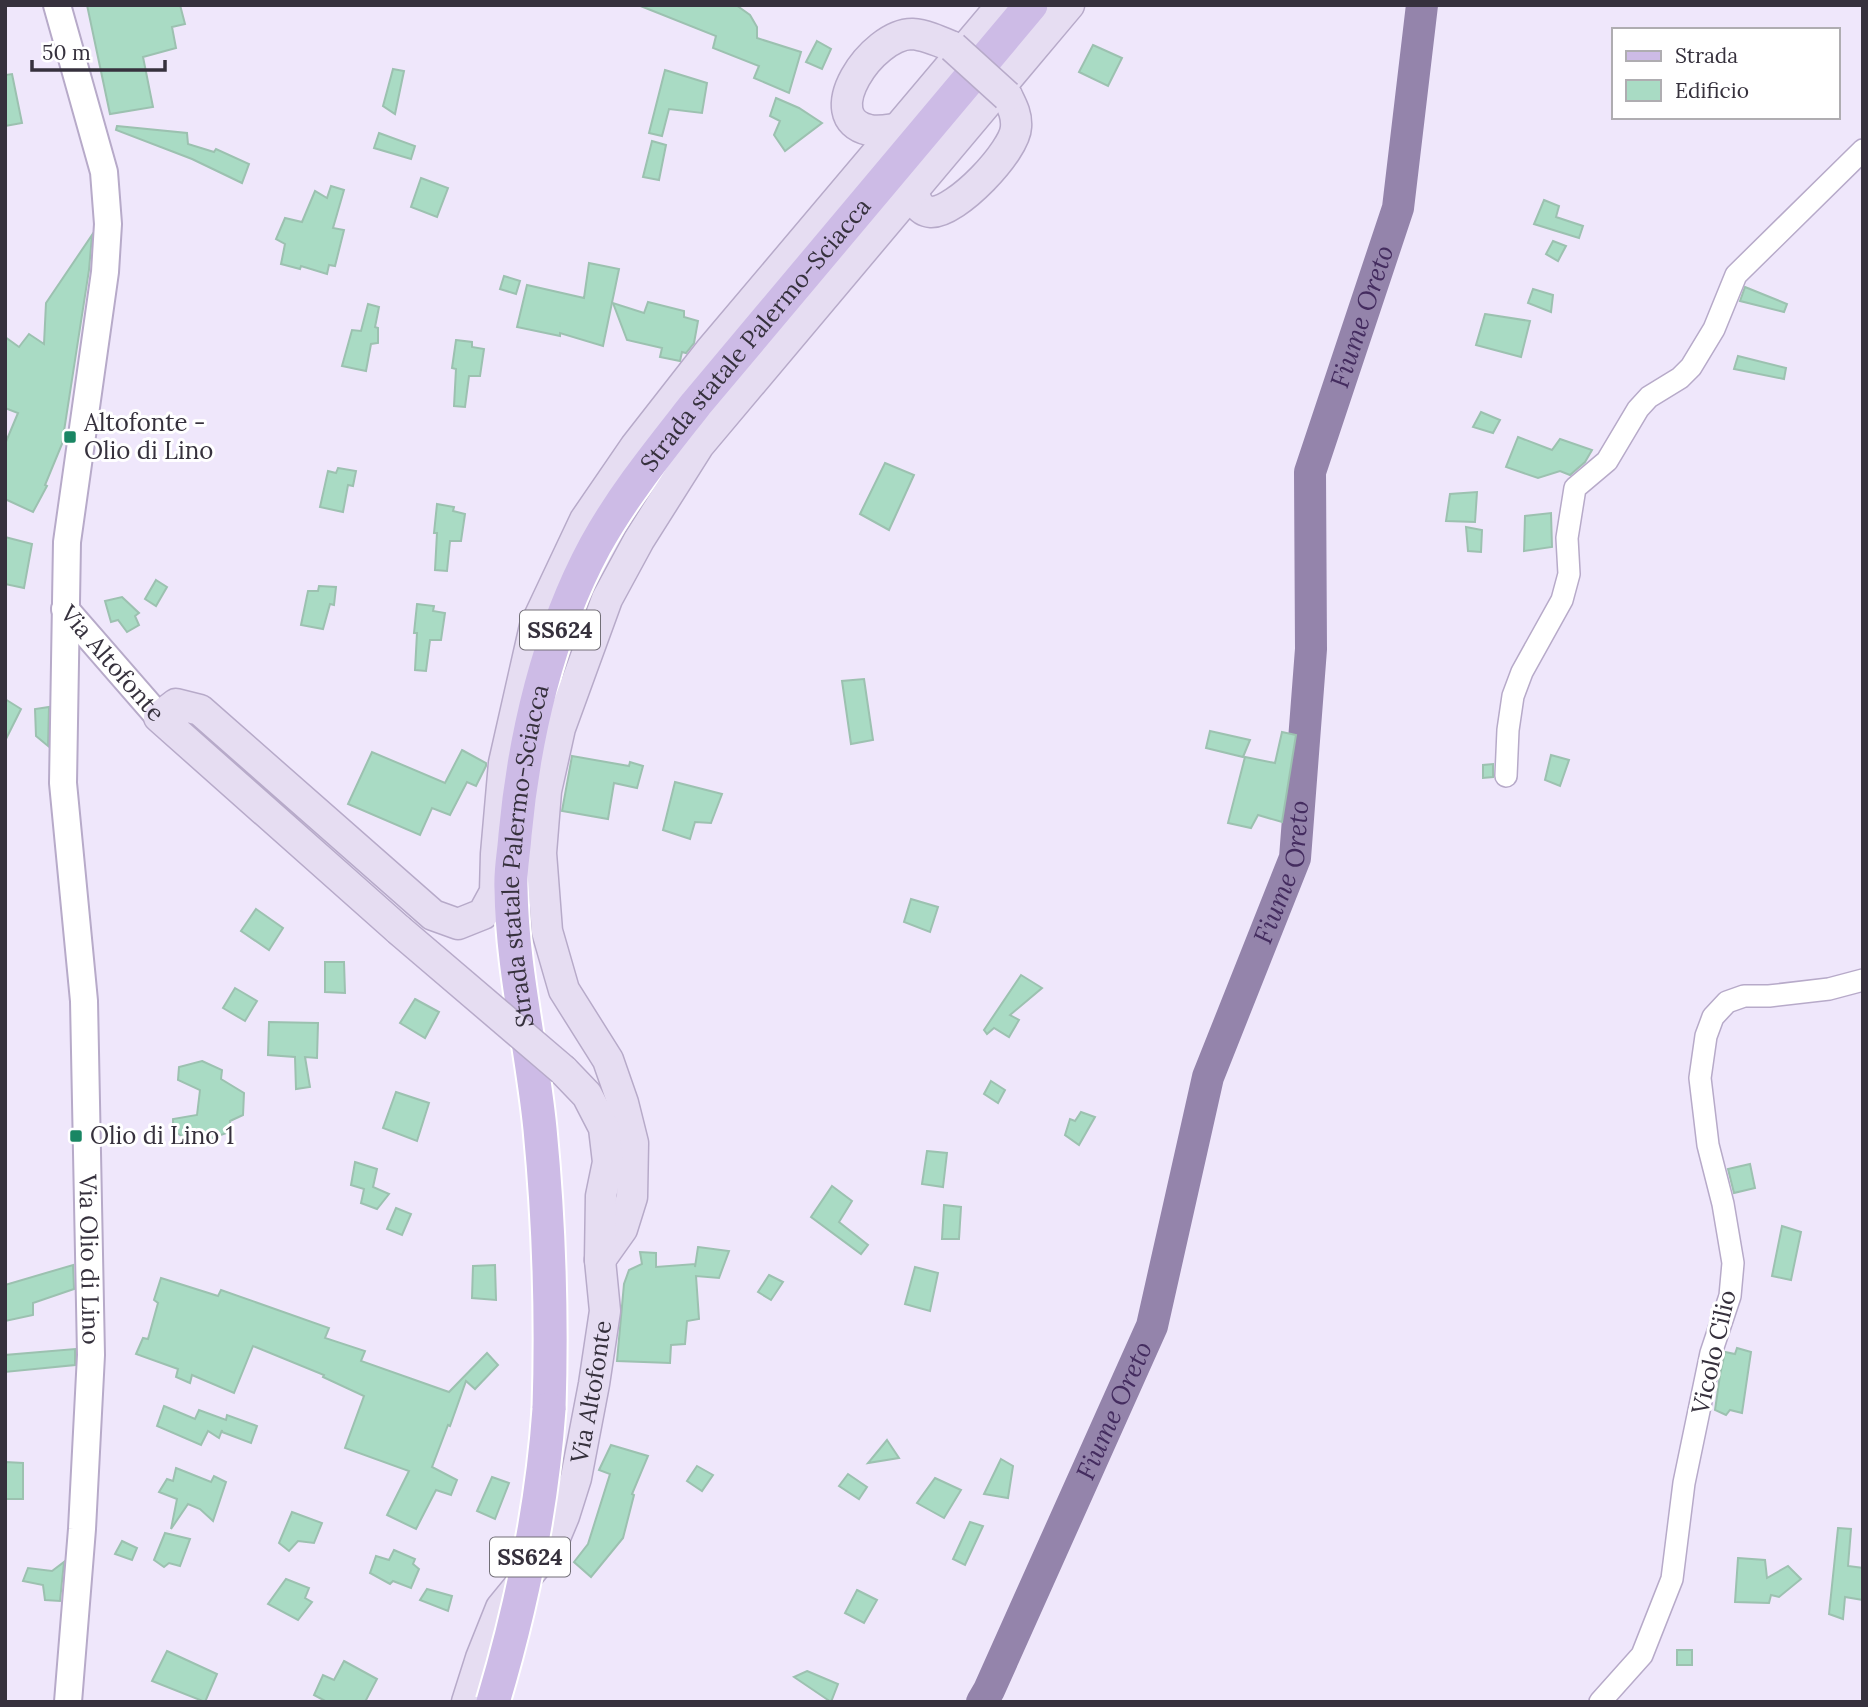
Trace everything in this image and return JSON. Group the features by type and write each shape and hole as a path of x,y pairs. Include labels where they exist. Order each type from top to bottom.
{"main road":[{"path":"159,717 176,704 200,710 433,915 458,924 483,914 495,892 504,763 535,626 586,520 635,447 710,351 1002,5"},
{"name":"Strada statale Palermo-Sciacca","path":"493,1702 534,1543 546,1460 549,1409 551,1345 540,1128 518,977 511,886 519,792 537,699 566,613 595,547 646,467 1031,5"},
{"path":"600,1261 622,1228 632,1197 633,1143 608,1060 565,989 547,931 541,853 546,792 560,728 607,599 639,540 699,445 1069,5"},
{"path":"896,129 870,131 855,125 849,113 848,96 853,79 872,54 891,40 909,34 928,37 953,47 1007,96 1015,114 1016,129 1009,148 963,196 932,212 921,209 915,200 913,188"},
{"name":"Via Altofonte","path":"159,717 399,930 563,1070 587,1095 604,1128 608,1162 601,1196 600,1261 605,1311 576,1478 551,1547 501,1608 467,1702"}],"street":[{"name":"Via Altofonte","path":"57,5 104,172 108,224 105,272 66,542 65,609 159,717"},
{"path":"1506,776 1513,696 1522,672 1562,600 1569,574 1567,538 1575,488 1607,461 1637,409 1649,397 1681,378 1691,368 1714,329 1736,275 1863,150"},
{"name":"Via Olio di Lino","path":"65,609 63,783 84,1001 91,1356 82,1530 68,1702"},
{"name":"Vicolo Cilio","path":"1600,1702 1642,1655 1671,1579 1684,1483 1711,1353 1730,1296 1733,1263 1723,1204 1708,1145 1700,1079 1713,1017 1727,1002 1744,996 1800,993 1863,980"}],"building":[{"path":"87,5 180,5 185,24 172,27 176,48 143,57 153,107 110,114"},
{"path":"638,5 736,5 750,15 757,27 757,38 801,52 789,93 754,78 759,66 713,48 716,36"},
{"path":"817,41 831,49 822,69 806,62"},
{"path":"1093,45 1122,58 1108,86 1079,72"},
{"path":"393,69 404,71 395,114 383,106"},
{"path":"665,70 707,83 702,113 669,109 662,136 649,133"},
{"path":"12,74 22,123 5,126 5,75"},
{"path":"776,98 799,108 822,123 785,151 774,135 780,121 770,116"},
{"path":"117,126 187,133 188,144 214,152 216,149 249,164 242,183 192,159 116,130"},
{"path":"379,133 415,146 411,159 374,148"},
{"path":"652,141 666,145 659,180 643,177"},
{"path":"421,178 448,188 437,217 411,207"},
{"path":"331,186 344,190 333,228 344,230 335,266 329,265 327,274 301,266 300,269 281,264 285,244 276,239 285,218 302,222 315,191 327,198"},
{"path":"1544,200 1559,206 1556,217 1583,226 1579,238 1534,224"},
{"path":"92,235 62,444 45,485 47,486 33,512 5,499 5,444 18,413 5,408 5,337 19,347 29,334 44,344 46,303"},
{"path":"1553,241 1566,246 1558,261 1546,254"},
{"path":"589,263 619,269 603,346 560,333 560,336 517,327 527,285 584,298"},
{"path":"504,276 520,281 516,294 500,289"},
{"path":"1745,287 1787,304 1784,312 1740,301"},
{"path":"1533,289 1553,295 1551,312 1528,303"},
{"path":"648,302 684,311 684,317 698,321 694,343 686,353 682,352 680,361 660,357 662,348 627,340 613,303 644,313"},
{"path":"368,304 379,307 375,327 378,328 378,343 371,344 366,371 342,366 352,330 361,331"},
{"path":"1485,314 1530,321 1521,357 1476,345"},
{"path":"456,340 472,342 472,347 484,349 480,376 469,376 465,407 454,406 456,369 452,368"},
{"path":"1738,356 1786,368 1784,379 1734,369"},
{"path":"1481,412 1500,420 1493,433 1473,427"},
{"path":"1518,437 1552,450 1560,439 1592,450 1585,462 1570,475 1560,471 1538,478 1506,467"},
{"path":"885,463 914,475 889,530 860,514"},
{"path":"338,468 356,471 353,486 348,485 343,512 320,507 328,471 336,473"},
{"path":"1477,492 1475,522 1446,521 1450,494"},
{"path":"437,504 454,507 453,511 465,514 461,541 450,541 447,571 435,570 437,533 434,533"},
{"path":"1551,513 1552,547 1524,551 1525,516"},
{"path":"1466,527 1482,530 1481,552 1468,551"},
{"path":"5,537 32,544 24,588 5,584"},
{"path":"156,580 167,587 156,606 145,599"},
{"path":"319,586 336,587 334,605 330,604 323,629 301,625 308,591 318,591"},
{"path":"122,597 139,613 135,616 139,625 127,632 118,620 111,622 105,601"},
{"path":"417,604 434,606 433,611 445,613 441,640 430,640 426,671 415,670 417,633 414,633"},
{"path":"864,679 873,740 851,744 842,681"},
{"path":"5,699 21,709 5,741"},
{"path":"49,707 48,746 36,736 35,709"},
{"path":"1210,731 1250,740 1243,757 1206,748"},
{"path":"1282,732 1296,735 1282,822 1258,815 1251,828 1228,823 1245,757 1275,763"},
{"path":"462,750 486,763 486,766 476,786 467,782 450,815 432,808 420,835 348,804 372,752 445,783"},
{"path":"1551,755 1569,760 1560,786 1545,780"},
{"path":"572,756 629,766 630,762 643,766 637,788 614,783 608,819 562,811"},
{"path":"1493,764 1493,777 1483,778 1483,765"},
{"path":"675,782 722,794 711,823 695,822 690,839 663,830"},
{"path":"911,899 938,907 930,932 904,922"},
{"path":"256,909 283,928 269,950 241,931"},
{"path":"325,962 344,962 345,993 325,992"},
{"path":"1021,975 1042,988 1010,1015 1019,1020 1009,1037 994,1028 987,1034 984,1030"},
{"path":"235,988 257,1001 245,1021 223,1008"},
{"path":"415,999 439,1012 425,1038 400,1023"},
{"path":"269,1022 318,1023 317,1058 305,1057 310,1087 296,1089 295,1057 268,1055"},
{"path":"202,1061 222,1070 221,1079 244,1093 243,1115 230,1121 229,1132 194,1145 173,1130 173,1119 197,1115 200,1090 178,1080 179,1067"},
{"path":"991,1081 1005,1090 998,1103 984,1094"},
{"path":"396,1092 429,1103 417,1141 383,1128"},
{"path":"1081,1112 1095,1117 1079,1145 1065,1135 1070,1119 1075,1121"},
{"path":"927,1151 947,1153 943,1187 922,1184"},
{"path":"355,1162 377,1169 373,1187 389,1194 377,1209 361,1203 364,1189 351,1185"},
{"path":"1750,1164 1755,1188 1734,1193 1728,1169"},
{"path":"832,1186 852,1201 839,1222 868,1245 861,1254 811,1217"},
{"path":"944,1205 961,1207 959,1239 942,1239"},
{"path":"396,1208 411,1214 402,1235 387,1229"},
{"path":"1782,1226 1801,1232 1791,1280 1772,1276"},
{"path":"698,1247 729,1251 719,1278 696,1276 699,1319 687,1321 685,1344 671,1345 670,1363 617,1361 624,1284 629,1270 642,1264 640,1252 656,1253 656,1267 695,1264 695,1267"},
{"path":"73,1265 74,1289 33,1303 33,1315 5,1321 5,1285"},
{"path":"495,1265 496,1300 472,1298 473,1266"},
{"path":"915,1267 938,1273 930,1311 905,1304"},
{"path":"769,1275 783,1282 771,1300 758,1292"},
{"path":"161,1278 218,1296 221,1290 329,1328 325,1338 365,1351 361,1361 449,1392 487,1353 498,1365 475,1389 466,1381 432,1467 457,1480 451,1495 436,1490 416,1529 387,1515 409,1471 345,1448 364,1396 323,1377 324,1375 253,1346 234,1393 192,1375 190,1383 176,1377 178,1369 136,1354 143,1338 148,1339 158,1303 154,1300"},
{"path":"1737,1348 1751,1352 1742,1413 1730,1410 1726,1415 1715,1410 1720,1375 1725,1352 1735,1354"},
{"path":"75,1349 75,1365 5,1372 5,1355"},
{"path":"164,1406 195,1419 199,1410 226,1420 227,1415 257,1426 251,1443 222,1430 219,1438 208,1431 201,1445 157,1426"},
{"path":"887,1440 899,1458 868,1463"},
{"path":"611,1445 648,1456 632,1494 634,1495 623,1538 591,1577 574,1562 588,1544 610,1474 599,1470"},
{"path":"1001,1459 1013,1466 1008,1498 984,1494"},
{"path":"5,1462 23,1463 23,1499 5,1499"},
{"path":"697,1466 713,1475 702,1491 687,1481"},
{"path":"176,1468 211,1482 214,1476 226,1482 213,1521 200,1509 188,1504 171,1529 177,1499 159,1492 167,1479 173,1481"},
{"path":"848,1474 867,1487 859,1499 839,1486"},
{"path":"492,1477 509,1483 495,1519 477,1511"},
{"path":"935,1478 961,1490 944,1518 917,1503"},
{"path":"292,1512 322,1523 314,1543 298,1541 289,1551 279,1543"},
{"path":"970,1522 983,1526 965,1565 953,1559"},
{"path":"1838,1528 1851,1529 1848,1566 1863,1568 1863,1600 1845,1597 1843,1619 1829,1614"},
{"path":"165,1533 190,1539 180,1566 169,1563 164,1567 154,1560"},
{"path":"122,1541 137,1548 132,1560 115,1554"},
{"path":"394,1550 415,1559 413,1564 419,1569 411,1588 393,1581 390,1584 370,1573 376,1556 389,1560"},
{"path":"1738,1558 1765,1560 1767,1578 1788,1566 1801,1579 1779,1597 1771,1595 1769,1603 1735,1602"},
{"path":"64,1562 60,1601 45,1600 43,1585 23,1581 28,1568 52,1571"},
{"path":"286,1579 309,1588 305,1598 312,1602 298,1620 268,1604"},
{"path":"427,1589 452,1596 448,1611 420,1600"},
{"path":"857,1590 877,1600 864,1623 845,1613"},
{"path":"1677,1650 1692,1650 1692,1665 1677,1665"},
{"path":"167,1651 217,1674 205,1702 152,1681"},
{"path":"344,1661 377,1679 365,1702 327,1702 314,1695 323,1675 334,1680"},
{"path":"807,1671 838,1684 831,1702 794,1677"}],"waterway":[{"name":"Fiume Oreto","path":"982,1702 1152,1326 1208,1077 1295,858 1311,649 1310,472 1398,208 1422,5"}],"place":[{"name":"Altofonte - Olio di Lino","path":"70,437"},
{"name":"Olio di Lino 1","path":"76,1136"}]}
